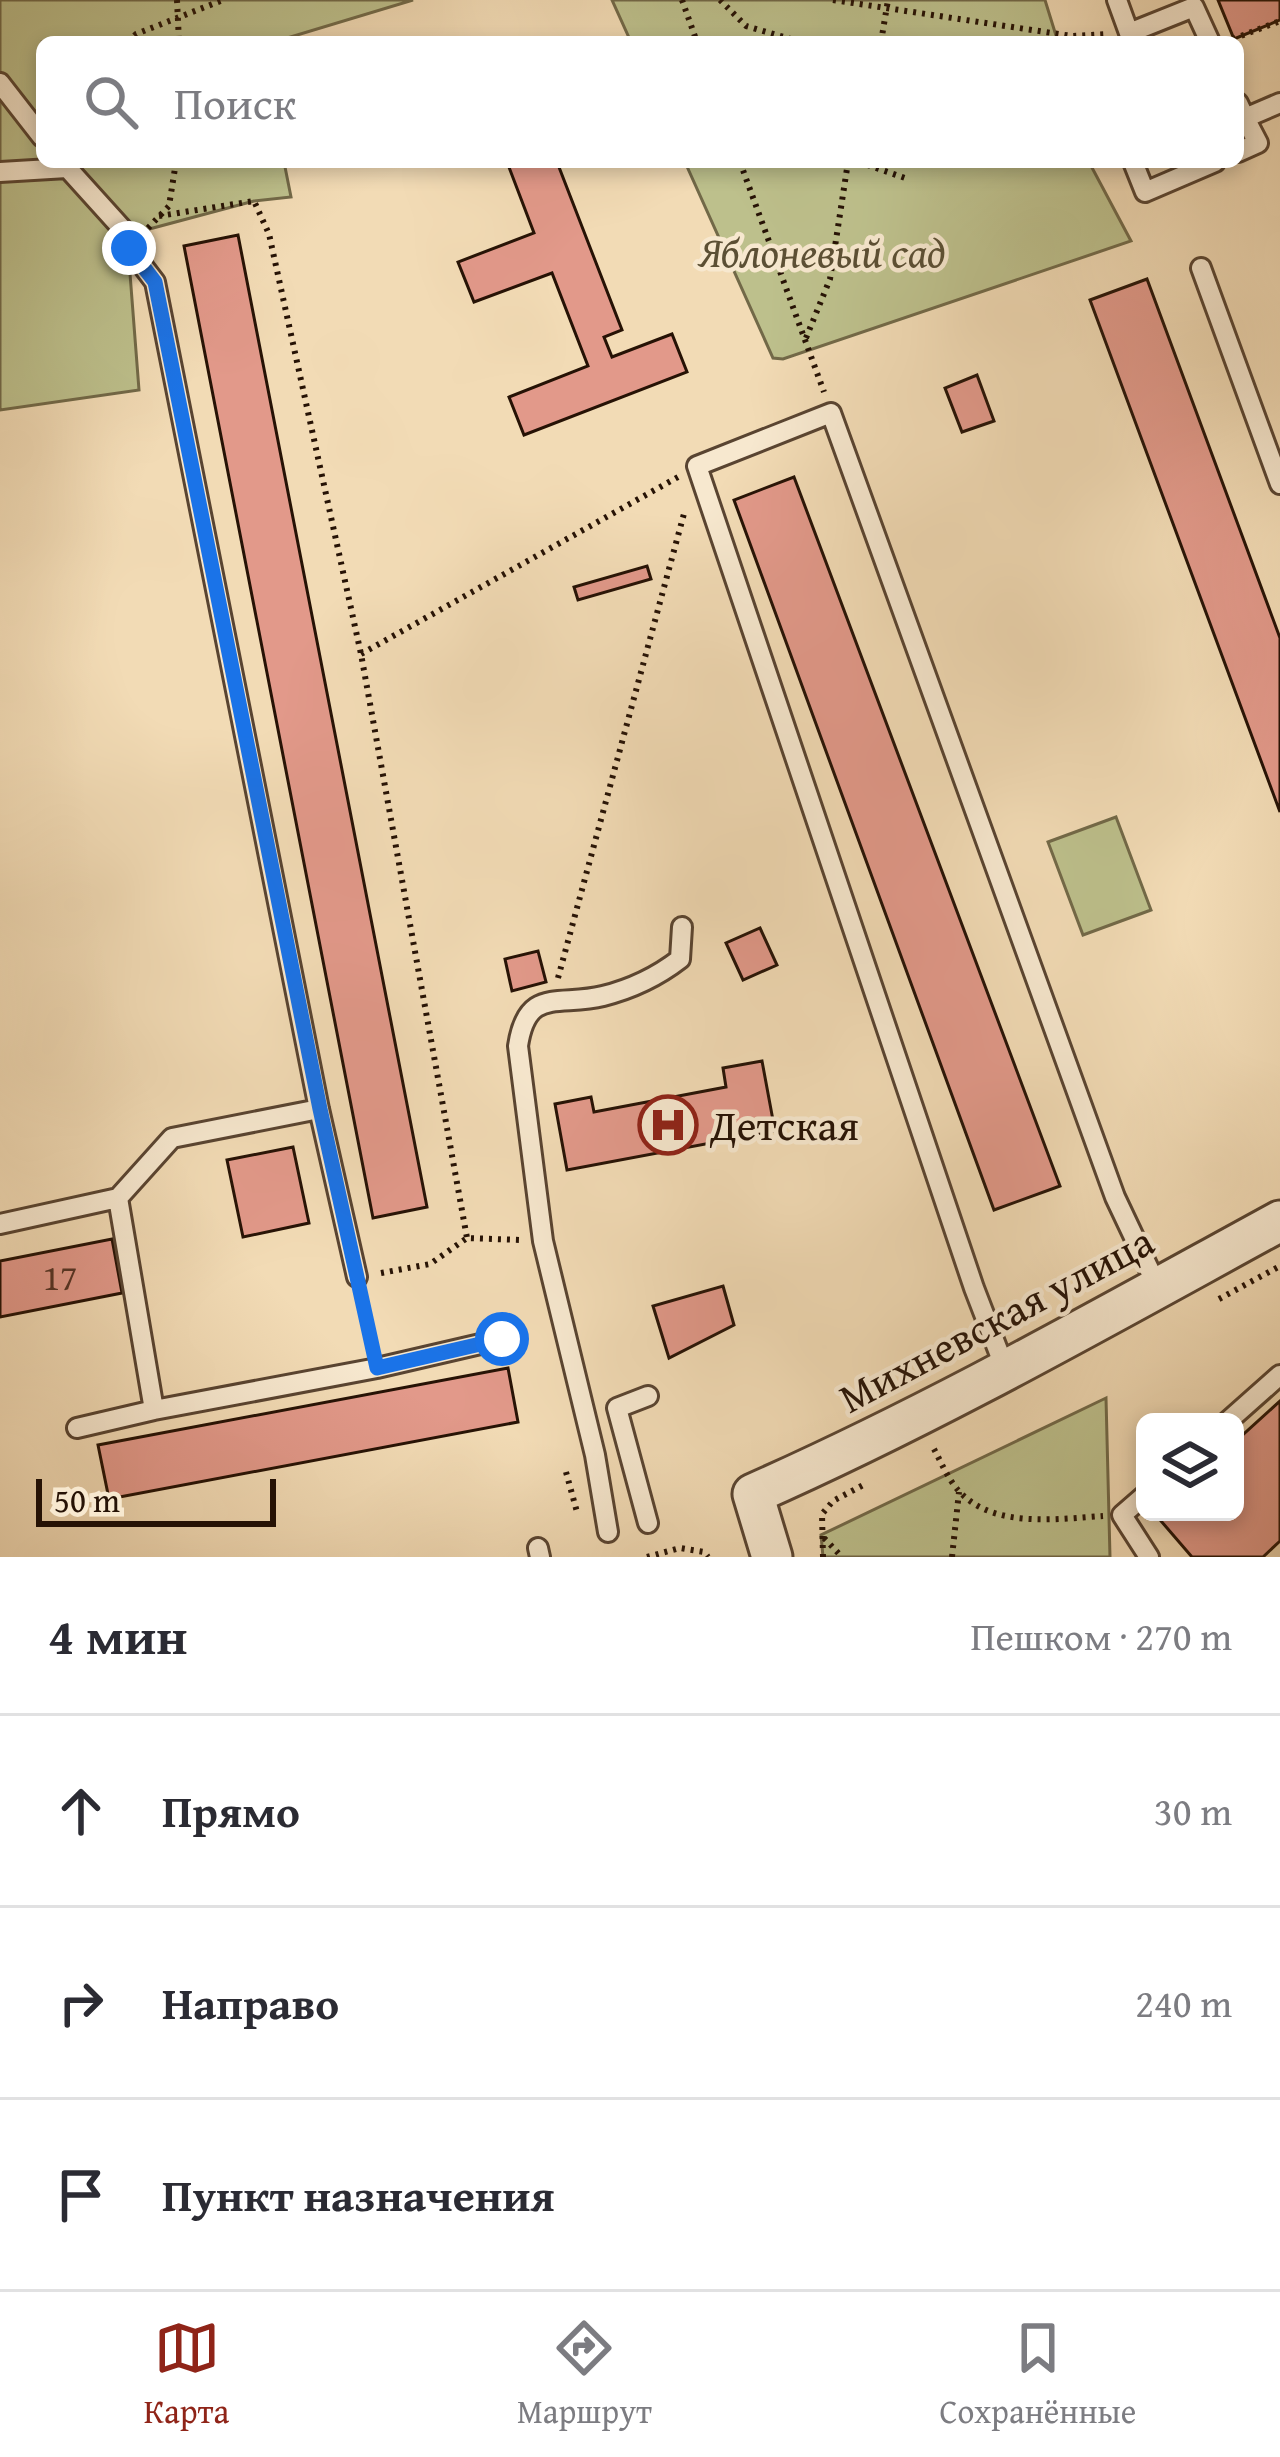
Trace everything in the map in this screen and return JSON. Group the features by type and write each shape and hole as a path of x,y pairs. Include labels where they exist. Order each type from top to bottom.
{"street":[{"name":"Михневская улица","path":"772,1557 753,1494 1007,1372 1280,1222"}],"lane":[{"path":"1117,0 1129,33"},
{"path":"1122,36 1194,7 1207,36"},
{"path":"0,83 36,129"},
{"path":"1244,110 1280,103"},
{"path":"1244,114 1258,143 1244,149"},
{"path":"0,172 37,168"},
{"path":"67,168 127,234 129,248 155,282 357,1277"},
{"path":"1135,168 1144,192 1201,168"},
{"path":"1201,268 1280,484"},
{"path":"1007,1372 974,1288 697,466 831,412 1115,1197 1158,1288"},
{"path":"608,1532 595,1455 543,1241 518,1046 521,1020 533,1008 553,1000 602,997 658,976 680,959 682,927"},
{"path":"0,1224 118,1198 172,1138 320,1109"},
{"path":"118,1198 154,1410"},
{"path":"77,1428 502,1339"},
{"path":"1237,1413 1280,1375"},
{"path":"648,1396 617,1408 648,1523"},
{"path":"1136,1503 1122,1515 1149,1557"}],"path":[{"path":"177,0 179,36"},
{"path":"134,36 223,0"},
{"path":"682,0 696,36"},
{"path":"720,0 746,26 780,36"},
{"path":"833,0 888,4 1072,36 1129,33"},
{"path":"882,36 888,4"},
{"path":"1240,36 1280,21"},
{"path":"129,248 169,206 175,168"},
{"path":"742,168 831,412"},
{"path":"805,341 830,278 847,168"},
{"path":"876,168 905,178"},
{"path":"159,216 254,201 269,234 361,654 467,1238"},
{"path":"361,654 697,466"},
{"path":"553,1000 697,466"},
{"path":"377,1368 357,1277 430,1264 467,1238 543,1241"},
{"path":"934,1449 959,1492 997,1514 1042,1520 1122,1515"},
{"path":"566,1472 577,1512"},
{"path":"952,1557 959,1492"},
{"path":"822,1514 823,1557"},
{"path":"821,1535 842,1557"},
{"path":"647,1557 680,1548 708,1557"}],"green space":[{"path":"0,0 413,0 294,36 36,36 36,168 285,168 291,197 254,201 127,235 139,390 0,410"},
{"path":"612,0 1045,0 1056,36 628,36"},
{"name":"Яблоневый сад","path":"688,168 1092,168 1131,241 783,359 773,358"},
{"path":"1116,817 1151,910 1083,935 1048,842"},
{"path":"1106,1398 1110,1557 823,1557 821,1535"}],"building":[{"path":"1218,0 1280,0 1280,20 1233,36"},
{"path":"509,168 559,168 622,330 604,337 612,357 672,334 687,372 524,435 509,397 588,366 552,273 474,302 458,262 534,233"},
{"path":"238,235 427,1207 373,1218 184,246"},
{"path":"1147,279 1280,638 1280,812 1090,300"},
{"path":"977,375 994,421 962,432 945,388"},
{"path":"794,477 1060,1186 994,1210 734,500"},
{"path":"647,566 651,579 578,600 574,587"},
{"path":"760,928 777,965 743,980 726,943"},
{"path":"538,951 546,982 512,991 505,959"},
{"path":"762,1061 775,1131 567,1170 555,1104 591,1097 594,1112 726,1087 723,1068"},
{"path":"293,1147 309,1223 243,1237 227,1160"},
{"path":"112,1239 122,1293 0,1317 0,1261"},
{"path":"723,1286 734,1325 669,1358 653,1306"},
{"path":"508,1368 518,1422 109,1499 98,1445"},
{"path":"1280,1401 1280,1541 1263,1557 1192,1557 1161,1521 1244,1521 1244,1434"}],"place":[{"name":"Детская","path":"668,1125"}],"route":[{"path":"129,248 155,282 320,1109 377,1368 502,1339"}]}
